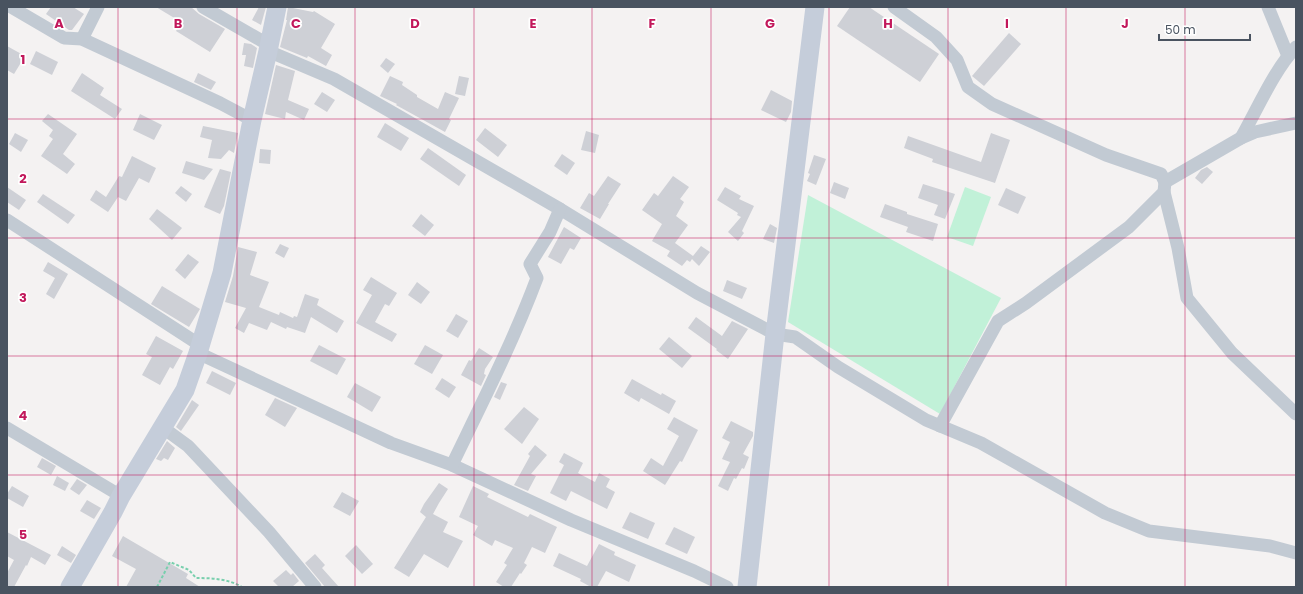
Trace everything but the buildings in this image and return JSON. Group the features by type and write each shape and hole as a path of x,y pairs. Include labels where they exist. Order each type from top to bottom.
{"main road":[{"path":"70,587 121,496 185,390 222,273 252,120 277,7"},
{"path":"747,587 775,334 815,7"}],"street":[{"path":"11,7 64,38 82,40 220,103 252,120"},
{"path":"82,40 98,7"},
{"path":"203,7 269,48 334,79 560,209 697,293 775,334 796,337 838,367 926,420 981,443 1105,513 1149,531 1270,546 1296,553"},
{"path":"894,7 936,37 957,60 968,87 992,104 1106,154 1161,174 1178,248 1187,298 1232,353 1296,414"},
{"path":"1242,138 1264,95 1292,52 1268,7"},
{"path":"940,426 998,321 1026,303 1129,227 1165,187 1242,138 1255,132 1296,123"},
{"path":"452,465 498,371 525,310 537,278 530,264 550,232 560,209"},
{"path":"7,220 199,349 391,443 452,465 571,520 694,571 727,587"},
{"path":"162,427 188,446 269,532 315,587"},
{"path":"7,428 121,496"}],"path":[{"path":"157,587 170,562 189,570 196,578 212,578 236,583 242,587"}],"green space":[{"path":"965,187 991,197 973,246 947,237"},
{"path":"808,195 1001,298 940,414 788,322"}]}
